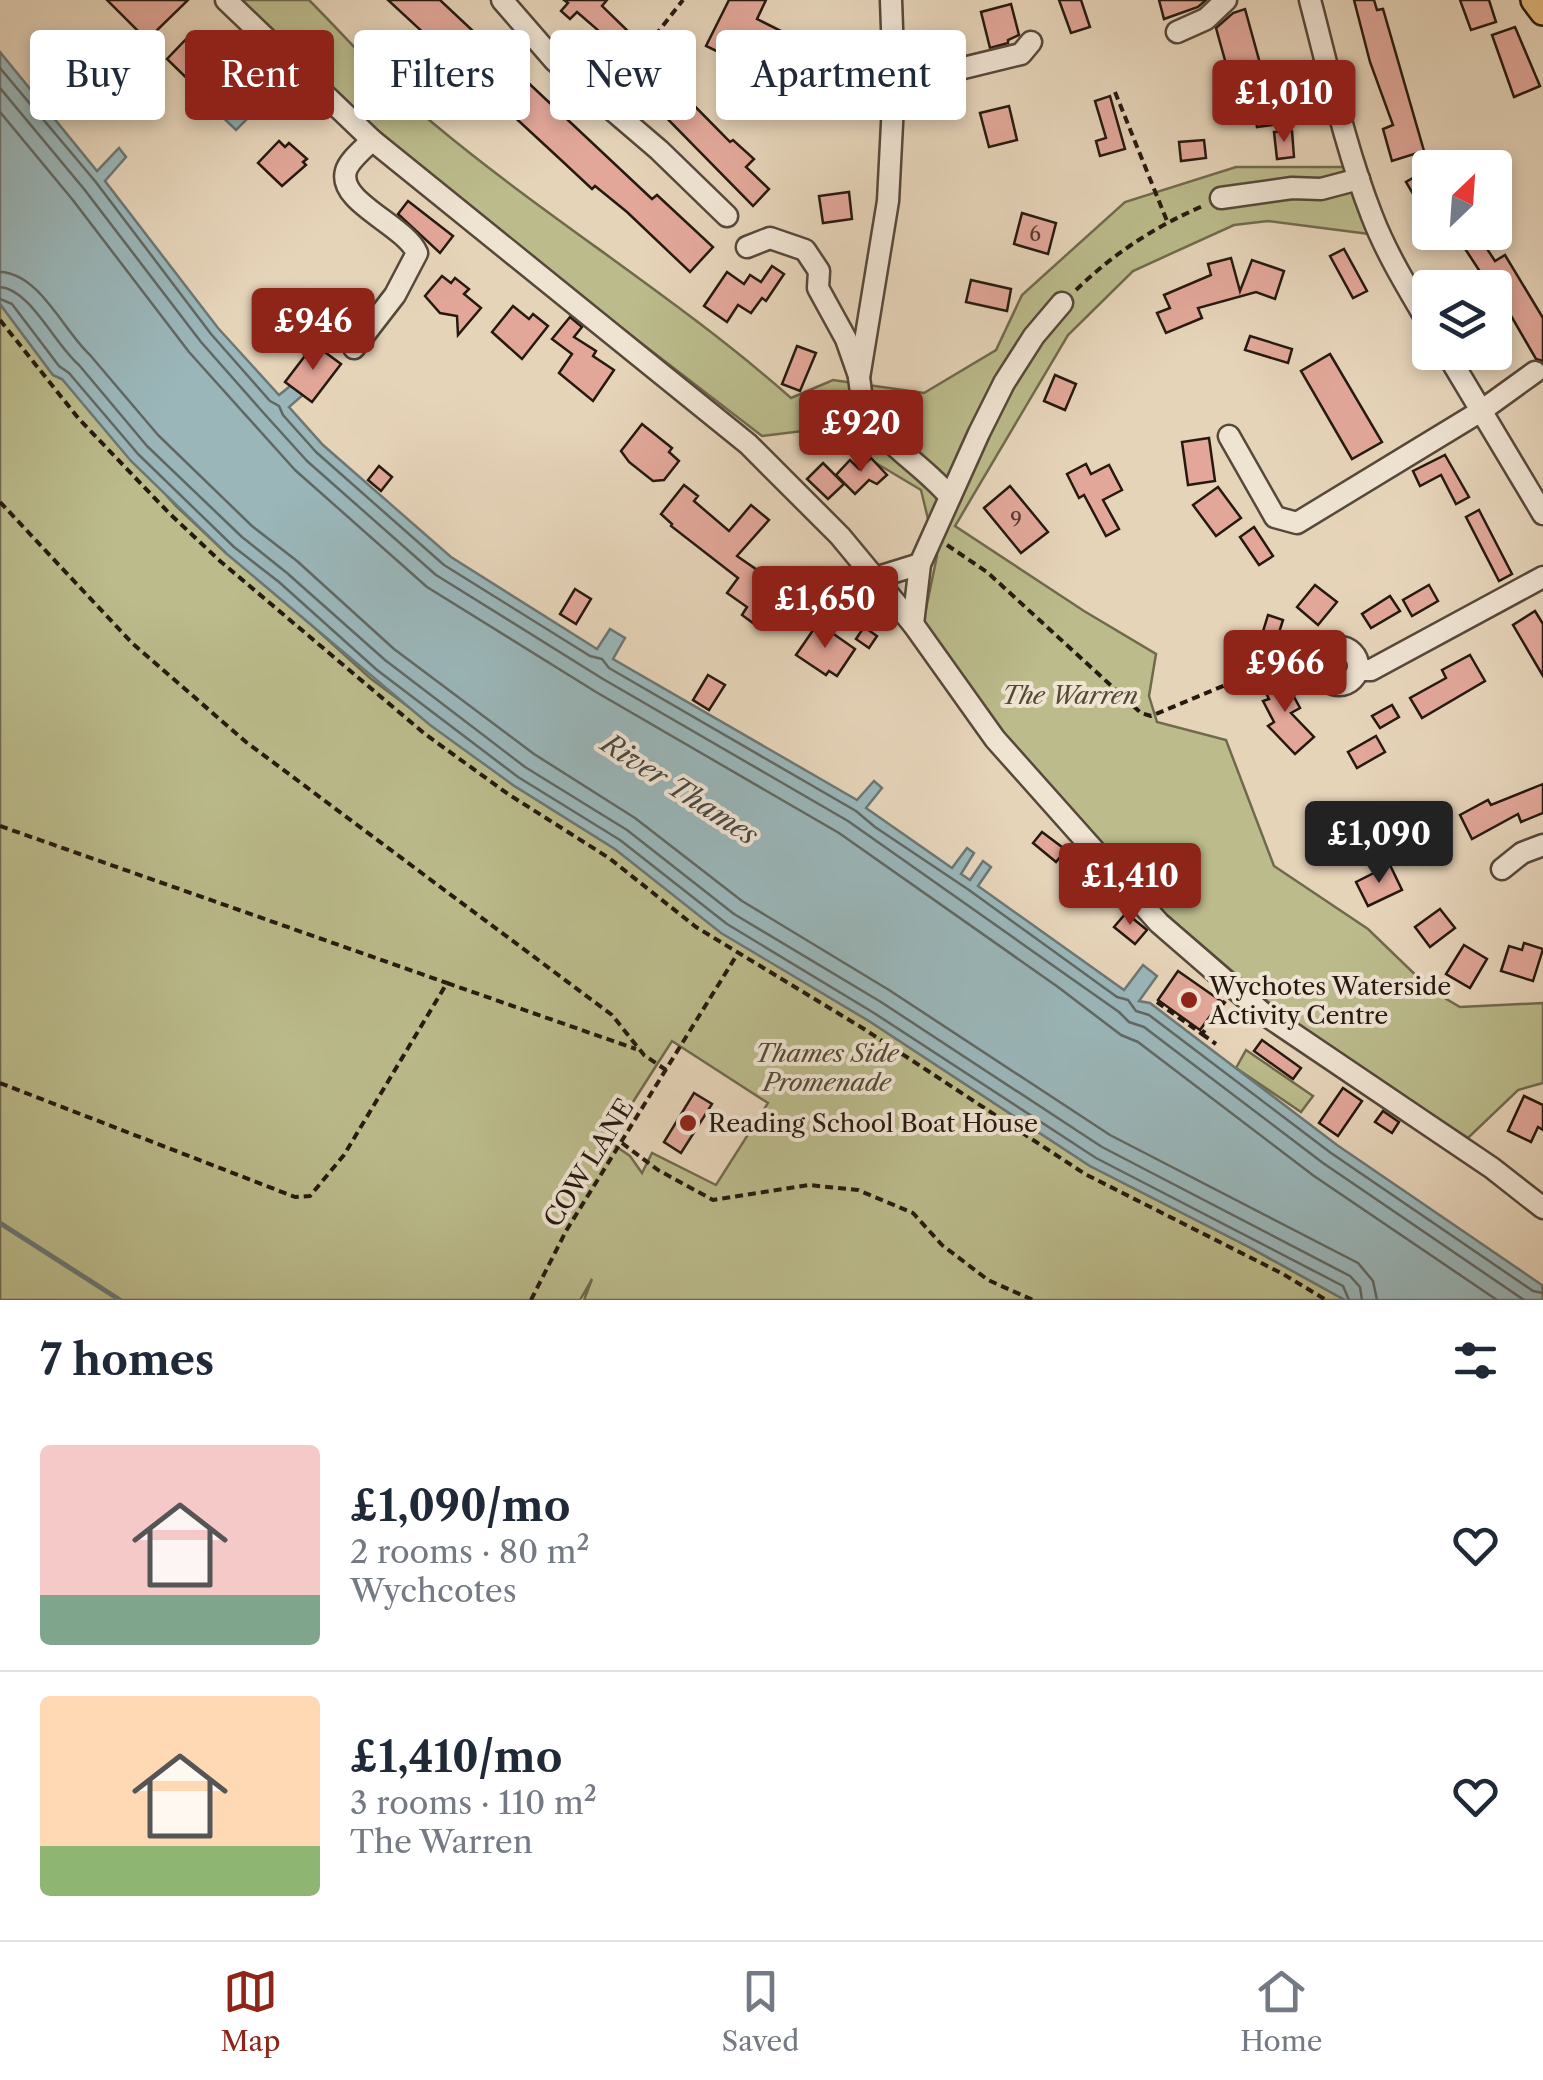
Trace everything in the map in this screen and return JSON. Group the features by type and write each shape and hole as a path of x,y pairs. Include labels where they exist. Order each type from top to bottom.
{"main road":[{"path":"1534,0 1543,12"}],"street":[{"path":"226,0 372,140 748,444 840,536 913,624 996,738 1159,923 1264,1014 1541,1203"},
{"path":"502,0 550,55"},
{"path":"891,0 892,30"},
{"path":"1177,32 1206,20 1226,0"},
{"path":"1310,0 1359,179 1395,267 1412,296"},
{"path":"966,67 1020,54 1031,42"},
{"path":"621,120 727,216"},
{"path":"860,378 888,202 892,120"},
{"path":"354,348 395,295 418,253 388,220 362,206 347,188 344,174 348,165 372,140"},
{"path":"1221,198 1292,188 1321,189 1359,179"},
{"path":"747,247 770,238 805,250 818,270 818,288 846,339 860,378 863,407 876,427 934,477 950,497"},
{"path":"913,624 920,564 950,497 1004,383 1034,336 1062,303"},
{"path":"1456,370 1543,514"},
{"path":"1230,436 1275,517 1296,523 1480,411 1535,372"},
{"path":"875,578 920,564"},
{"path":"1321,659 1323,678 1334,685 1346,684 1358,670 1372,670 1543,577"},
{"path":"1502,869 1522,853 1543,844"}],"path":[{"path":"660,30 683,0"},
{"path":"1115,92 1167,221"},
{"path":"1062,303 1094,272 1167,221 1221,198"},
{"path":"0,320 78,419 124,469 220,561 425,734 508,794 609,858 696,927 864,1029 1085,1174 1283,1274 1326,1300"},
{"path":"0,502 132,643 246,742 612,1016 640,1050 666,1070"},
{"path":"933,536 987,572 1059,635 1100,678 1151,716 1300,654 1321,659"},
{"path":"0,826 640,1050"},
{"name":"COW LANE","path":"532,1300 566,1231 738,952"},
{"path":"0,1083 295,1197 310,1196 344,1155 447,983"},
{"path":"1202,1034 1226,1000"},
{"path":"1157,1002 1216,1044"},
{"path":"622,1143 658,1170 713,1200 809,1185 858,1190 913,1213 942,1245 988,1280 1032,1300"}],"green space":[{"name":"The Warren","path":"238,0 309,0 354,47 354,111 334,92 334,30 269,30"},
{"name":"The Warren","path":"363,120 429,120 704,327 791,398 833,380 924,393 996,350 1022,295 1125,202 1236,167 1348,167 1369,234 1268,221 1234,225 1133,271 1068,335 955,526 1156,654 1149,696 1157,722 1226,740 1274,866 1368,929 1431,990 1460,1007 1543,1003 1543,1083 1518,1090 1468,1138 1300,1029 1156,906 1006,741 923,623 937,556 921,490 819,429 762,436 502,236"},
{"name":"Thames Side Promenade","path":"0,304 53,375 62,379 175,505 227,554 370,678 513,785 615,849 721,932 869,1021 1090,1166 1345,1300 584,1300 592,1279 580,1300 0,1300","holes":["672,1041 768,1103 716,1185 652,1153 642,1173 630,1156 608,1141"]},
{"path":"1337,655 1345,658 1345,674 1337,677 1329,674 1326,666 1329,658"},
{"path":"1246,1050 1313,1096 1301,1112 1236,1068"}],"water":[{"name":"River Thames","path":"0,52 30,89 30,120 55,120 97,171 119,148 126,157 105,181 218,328 279,395 294,383 304,394 289,407 323,445 451,557 597,649 610,629 625,638 613,659 857,800 874,781 882,788 866,808 952,868 967,848 974,853 961,874 970,880 983,861 991,867 978,886 1124,990 1143,965 1157,976 1139,1001 1150,1003 1337,1145 1542,1285 1543,1300 1345,1300 1090,1166 869,1021 721,933 615,849 513,785 430,725 227,554 131,461 62,379 53,375 0,304"},
{"path":"226,120 246,120 236,130"}],"building":[{"path":"107,0 188,0 157,30 137,30"},
{"path":"388,0 440,0 472,30 420,30"},
{"path":"564,0 607,0 602,6 627,30 598,30 577,12 570,19 561,11 568,3"},
{"path":"729,0 766,0 757,19 779,30 716,30 716,51 706,46"},
{"path":"1059,0 1081,0 1090,27 1071,33"},
{"path":"1159,0 1206,0 1198,7 1164,19"},
{"path":"1354,0 1374,0 1377,10 1383,9 1424,150 1412,150 1412,155 1392,161 1383,129 1393,125 1370,62"},
{"path":"1460,0 1489,0 1496,22 1471,30"},
{"path":"1011,4 1019,35 990,48 981,12"},
{"path":"1245,9 1266,85 1281,83 1286,123 1257,127 1248,65 1228,71 1216,28 1233,13"},
{"path":"1515,27 1540,86 1514,97 1492,35"},
{"path":"185,40 185,77 167,59"},
{"path":"530,84 550,103 550,120 568,120 652,199 657,195 713,247 690,272 627,212 595,186 592,189 518,120 530,120"},
{"path":"1110,96 1125,149 1100,156 1096,141 1106,138 1095,101"},
{"path":"1009,106 1017,140 989,147 980,113"},
{"path":"696,108 730,142 733,140 754,159 746,167 769,189 753,206 669,120 696,120"},
{"path":"1292,131 1294,157 1277,159 1274,132"},
{"path":"1204,140 1206,158 1181,161 1179,142"},
{"path":"279,141 285,147 289,143 307,159 303,162 306,165 282,186 258,163"},
{"path":"849,192 852,219 823,223 819,196"},
{"path":"408,201 453,236 440,253 398,214"},
{"path":"1022,213 1056,223 1048,254 1014,244"},
{"path":"1344,249 1367,291 1353,298 1330,256"},
{"path":"1466,250 1488,250 1495,261 1505,255 1543,318 1543,361 1536,359 1512,317 1512,270 1479,270"},
{"path":"1231,258 1240,291 1252,260 1284,271 1275,299 1256,292 1198,308 1202,318 1166,333 1157,313 1170,308 1164,295 1211,275 1208,264"},
{"path":"772,266 784,274 766,301 762,298 751,313 738,305 727,322 704,306 727,272 744,284 750,275 761,282"},
{"path":"442,276 451,283 455,278 469,289 464,294 481,308 458,335 457,316 440,313 425,296"},
{"path":"971,280 1011,289 1007,311 966,302"},
{"path":"513,306 529,319 533,314 548,326 522,359 492,332"},
{"path":"570,317 582,327 574,337 596,351 593,356 614,370 593,401 559,373 572,354 552,339"},
{"path":"1250,336 1292,349 1288,363 1245,350"},
{"path":"314,344 341,364 312,402 285,382"},
{"path":"797,346 816,353 800,391 782,384"},
{"path":"1330,354 1382,442 1352,459 1301,371"},
{"path":"1055,375 1076,384 1065,410 1044,401"},
{"path":"642,424 672,448 669,452 679,461 664,480 653,481 621,451"},
{"path":"1209,438 1215,481 1188,485 1182,442"},
{"path":"1445,455 1469,497 1456,504 1441,475 1420,486 1413,471"},
{"path":"871,458 887,475 877,484 869,480 855,494 836,475 850,460 859,469"},
{"path":"823,463 844,484 828,499 807,479"},
{"path":"1086,464 1091,474 1109,465 1122,490 1103,500 1119,529 1106,536 1084,495 1079,498 1067,474"},
{"path":"379,466 392,477 381,491 368,480"},
{"path":"684,485 698,496 694,501 729,531 751,505 769,520 737,556 766,576 756,591 778,606 761,629 742,615 747,607 727,593 738,578 661,514"},
{"path":"1010,486 1048,532 1021,553 984,508"},
{"path":"1218,487 1241,518 1216,536 1193,505"},
{"path":"1479,510 1512,574 1499,581 1466,517"},
{"path":"1254,527 1273,556 1259,565 1240,537"},
{"path":"1315,585 1337,602 1318,625 1297,607"},
{"path":"1429,585 1438,601 1412,616 1403,600"},
{"path":"575,589 591,599 576,624 560,614"},
{"path":"1390,596 1400,611 1371,628 1362,614"},
{"path":"1535,611 1543,624 1543,676 1513,625"},
{"path":"1268,615 1283,620 1276,642 1261,638"},
{"path":"818,623 855,649 837,676 829,671 826,675 796,655"},
{"path":"864,627 877,636 869,648 856,639"},
{"path":"1470,655 1485,681 1422,718 1410,698 1446,678 1442,670"},
{"path":"708,675 725,685 709,710 693,700"},
{"path":"1278,675 1300,708 1291,713 1314,737 1295,754 1268,726 1274,722 1263,701 1269,699 1261,683"},
{"path":"1392,705 1399,717 1380,728 1372,716"},
{"path":"1376,736 1385,752 1357,768 1348,752"},
{"path":"1543,784 1543,813 1521,822 1518,814 1472,839 1460,815 1488,800 1491,805"},
{"path":"1424,808 1438,837 1406,853 1391,824"},
{"path":"1042,832 1066,850 1056,862 1033,843"},
{"path":"1390,865 1402,890 1368,906 1356,882"},
{"path":"1440,909 1455,928 1430,947 1415,927"},
{"path":"1126,913 1147,930 1135,944 1114,927"},
{"path":"1524,943 1543,949 1533,981 1501,971 1509,946 1522,950"},
{"path":"1464,945 1487,959 1470,988 1446,974"},
{"name":"Wychotes Waterside Activity Centre","path":"1178,971 1221,1001 1200,1030 1158,1000"},
{"path":"1262,1040 1301,1068 1293,1079 1254,1051"},
{"path":"1343,1088 1362,1101 1338,1136 1319,1123"},
{"name":"Reading School Boat House","path":"694,1093 712,1104 681,1153 664,1142"},
{"path":"1524,1096 1543,1105 1543,1130 1538,1127 1531,1142 1508,1131"},
{"path":"1383,1111 1399,1122 1392,1133 1375,1122"}],"waterway":[{"path":"0,1223 120,1300"}],"place":[{"name":"Wychotes Waterside Activity Centre","path":"1189,1000"},
{"name":"Reading School Boat House","path":"688,1123"}]}
